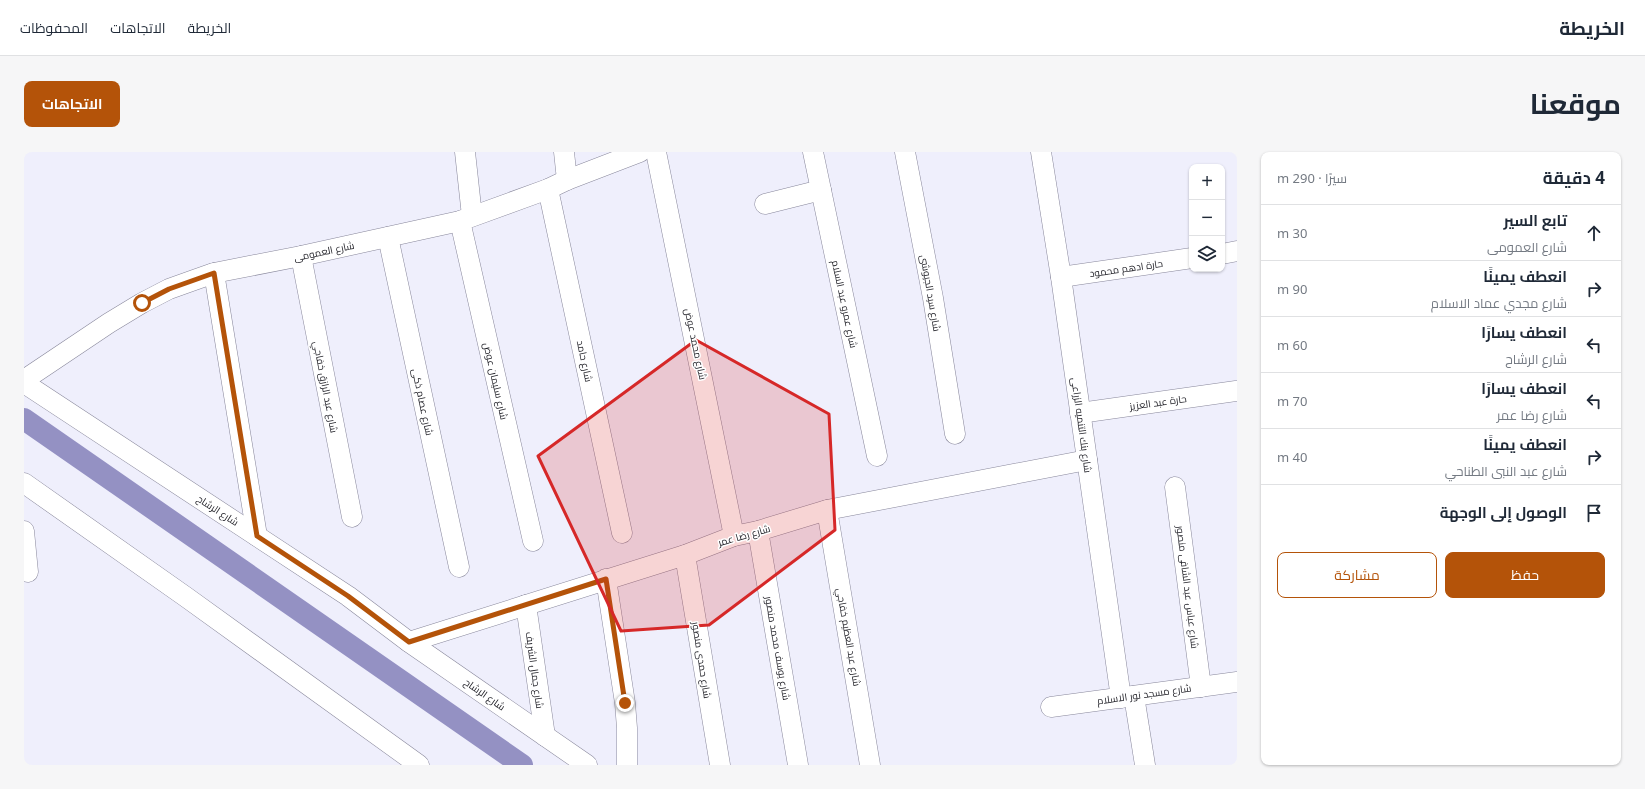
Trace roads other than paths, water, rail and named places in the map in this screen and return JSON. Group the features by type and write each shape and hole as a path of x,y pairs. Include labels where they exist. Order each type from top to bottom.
{"street":[{"name":"شارع سليمان عوض","path":"465,152 466,219 533,541"},
{"path":"564,152 567,180"},
{"name":"شارع العمومى","path":"24,382 108,323 169,289 214,273 301,256 466,219 548,190 567,180 643,152"},
{"name":"شارع محمد عوض","path":"643,152 734,536"},
{"name":"شارع عمرو عبد السلام","path":"813,152 877,456"},
{"name":"شارع سيد الجيوشى","path":"906,152 933,298 955,434"},
{"name":"شارع بنك التنميه الزراعى","path":"1041,152 1061,277 1087,460 1128,697 1145,765"},
{"name":"شارع حامد","path":"548,190 622,533"},
{"path":"765,204 821,190"},
{"name":"شارع عصام ذكى","path":"388,237 459,567"},
{"path":"1225,253 1236,251"},
{"name":"شارع عبد الرازق خفاجي","path":"301,256 352,517"},
{"name":"حارة ادهم محمود","path":"1061,277 1189,258"},
{"path":"214,273 257,536"},
{"name":"شارع الرشاح","path":"24,382 348,596 409,642 587,765"},
{"name":"حارة عبد العزيز","path":"1080,413 1236,391"},
{"name":"شارع رضا عمر","path":"409,642 685,555 734,536 758,531 827,510 1087,460"},
{"path":"24,483 186,597 419,765"},
{"name":"شارع عباس عبد الشافى منصور","path":"1175,487 1201,687"},
{"name":"شارع عبد العظيم خفاجي","path":"827,510 870,765"},
{"path":"24,530 28,572"},
{"name":"شارع يوسف محمد منصور","path":"758,531 798,765"},
{"name":"شارع حمدى منصور","path":"685,555 720,765"},
{"path":"606,579 625,703 627,765"},
{"name":"شارع جمال الشريف","path":"526,605 545,736"},
{"name":"شارع مسجد نور الاسلام","path":"1052,707 1237,682"}],"waterway":[{"path":"24,419 522,765"}]}
